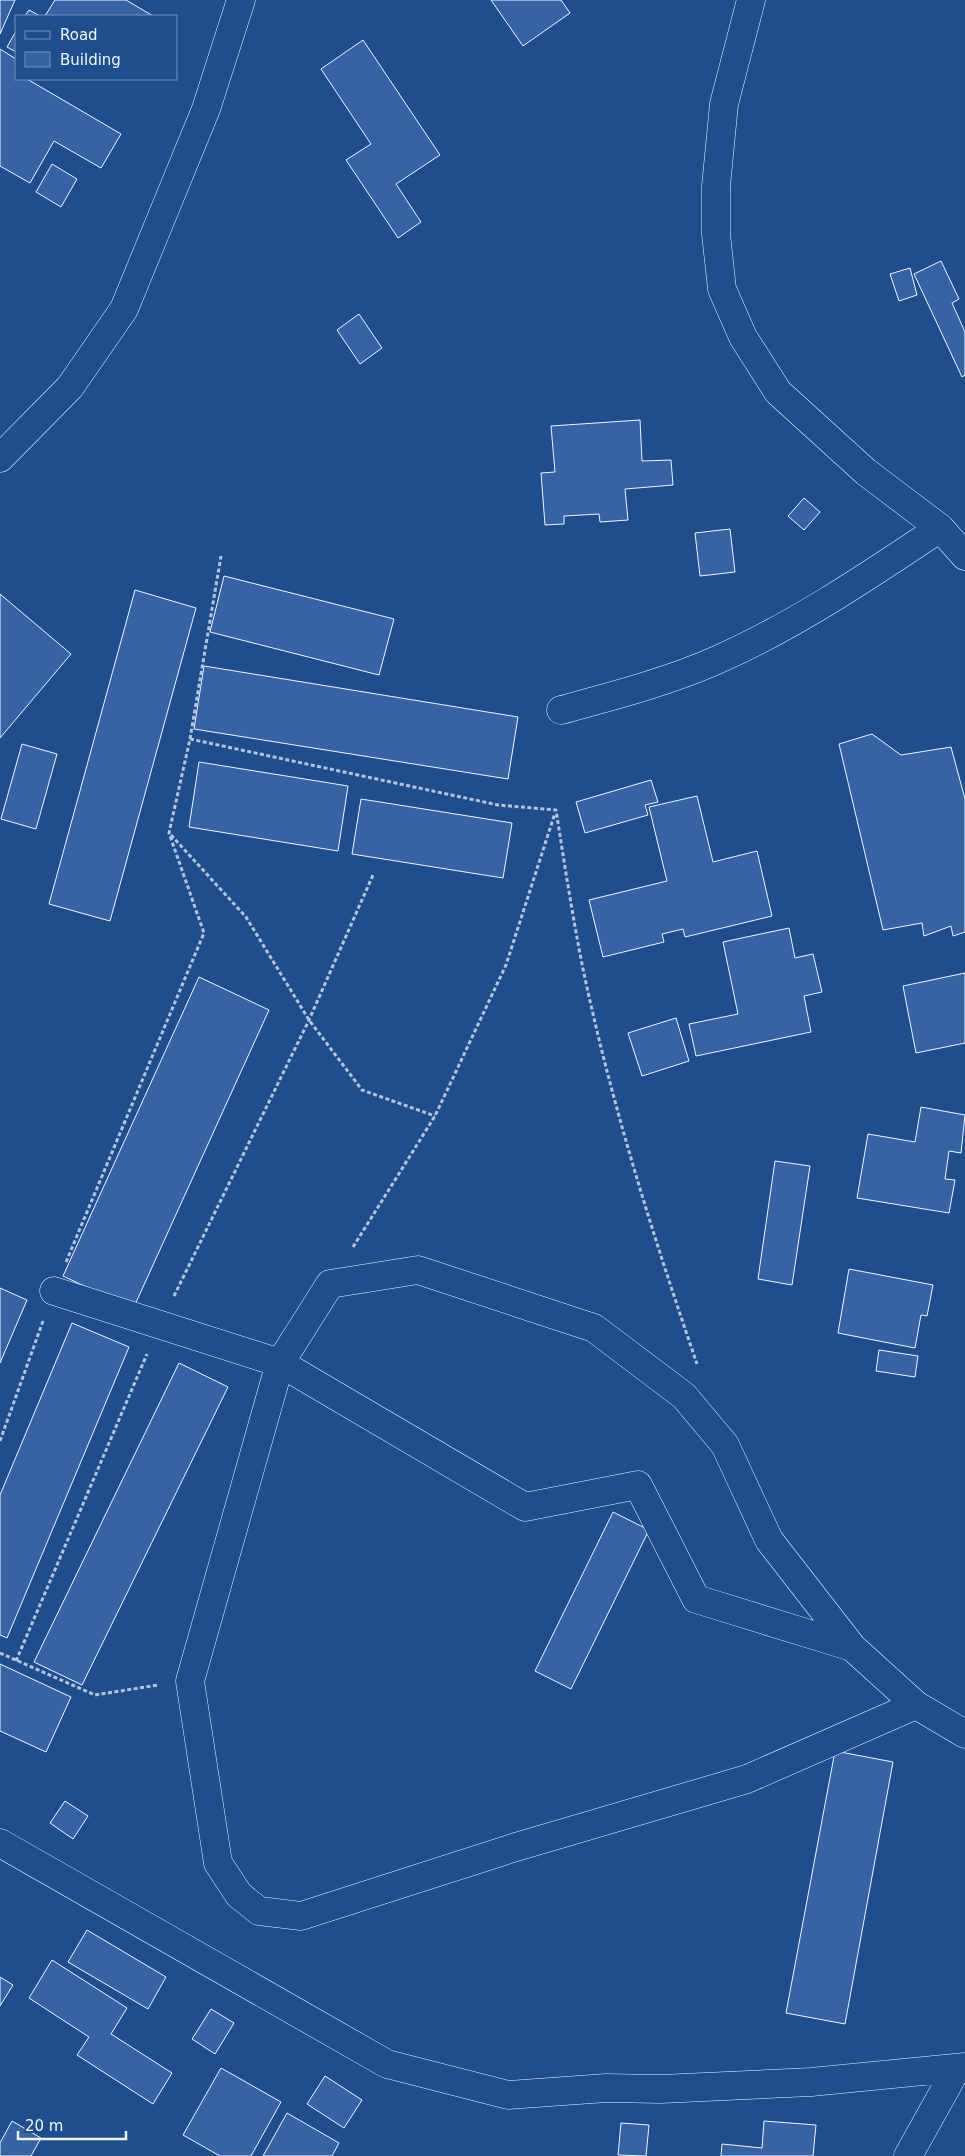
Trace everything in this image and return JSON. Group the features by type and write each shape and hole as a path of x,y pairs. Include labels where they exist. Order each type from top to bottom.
{"street":[{"path":"0,458 70,387 124,309 206,109 241,0"},
{"path":"751,0 724,104 716,186 716,234 722,289 743,337 778,392 866,472 940,528 965,556"},
{"path":"561,710 633,690 717,660 830,601 940,528"},
{"path":"916,1705 747,1779 516,1847 302,1916 259,1911 239,1895 218,1863 190,1681 280,1362 330,1284 418,1270 594,1328 684,1396 725,1445 769,1540 852,1647 916,1705 965,1734"},
{"path":"54,1291 159,1326 280,1362 525,1507 638,1485 696,1599 852,1647"},
{"path":"0,1843 387,2064 508,2095 606,2088 661,2089 811,2082 961,2067"},
{"path":"908,2156 961,2067"}],"path":[{"path":"0,1440 54,1291 204,933 169,833 190,739 221,556"},
{"path":"190,739 498,805 556,810"},
{"path":"330,1284 435,1116 506,965 556,810"},
{"path":"556,810 582,964 620,1122 671,1289 700,1372"},
{"path":"169,833 246,917 309,1020 362,1090 435,1116"},
{"path":"16,1661 159,1326 309,1020 373,875"},
{"path":"0,1653 95,1695 190,1681"}],"building":[{"path":"0,0 15,0 0,34"},
{"path":"55,0 126,0 151,15 46,15"},
{"path":"491,0 561,0 570,13 523,46"},
{"path":"29,10 38,15 26,15"},
{"path":"15,33 15,51 7,47"},
{"path":"363,40 440,155 396,184 421,222 398,238 346,160 371,144 321,69"},
{"path":"0,49 15,58 15,80 29,80 121,134 101,168 54,141 30,183 0,166"},
{"path":"52,164 77,179 61,207 36,192"},
{"path":"941,261 959,299 952,303 965,332 965,375 962,377 914,274"},
{"path":"910,268 917,295 899,301 890,274"},
{"path":"359,314 382,348 360,364 337,330"},
{"path":"640,420 642,461 671,460 673,485 625,489 628,520 600,522 599,514 564,516 564,524 545,525 541,473 555,472 551,426"},
{"path":"804,498 820,512 804,530 788,516"},
{"path":"730,529 735,572 700,576 695,533"},
{"path":"224,576 394,619 379,675 210,632"},
{"path":"135,590 196,608 110,921 49,904"},
{"path":"0,594 71,654 0,738"},
{"path":"204,666 518,717 508,779 194,729"},
{"path":"872,734 901,755 951,747 965,799 965,932 953,936 951,926 924,936 922,923 883,930 839,744"},
{"path":"22,744 57,754 36,829 1,819"},
{"path":"199,762 348,786 338,851 189,827"},
{"path":"651,780 658,802 645,805 648,815 585,833 576,802"},
{"path":"697,796 713,862 757,851 772,916 685,937 683,929 662,934 664,942 603,957 589,900 667,881 649,807"},
{"path":"361,799 512,823 503,878 352,854"},
{"path":"789,928 795,958 813,954 822,992 804,996 811,1032 696,1056 689,1024 738,1014 723,942"},
{"path":"965,973 965,1043 916,1053 903,986"},
{"path":"199,977 269,1010 133,1309 63,1276"},
{"path":"676,1018 689,1061 642,1076 628,1033"},
{"path":"921,1107 965,1115 961,1153 949,1151 945,1179 955,1180 949,1213 857,1198 868,1134 915,1142"},
{"path":"775,1161 810,1166 792,1285 758,1279"},
{"path":"849,1269 933,1285 927,1316 921,1315 915,1348 838,1333"},
{"path":"0,1288 27,1300 0,1363"},
{"path":"72,1323 129,1347 7,1638 0,1635 0,1495"},
{"path":"879,1350 918,1356 915,1377 876,1371"},
{"path":"179,1363 228,1387 82,1685 34,1662"},
{"path":"613,1512 649,1530 571,1689 535,1671"},
{"path":"0,1664 71,1697 46,1752 0,1731"},
{"path":"835,1751 893,1762 845,2024 786,2013"},
{"path":"65,1801 88,1816 73,1839 50,1823"},
{"path":"87,1930 166,1977 148,2009 68,1962"},
{"path":"52,1960 127,2008 111,2034 172,2073 153,2104 77,2055 89,2037 29,1998"},
{"path":"0,1977 13,1985 0,2006"},
{"path":"211,2009 234,2023 215,2054 192,2039"},
{"path":"221,2068 281,2102 251,2156 220,2156 183,2135"},
{"path":"325,2076 362,2100 344,2128 307,2104"},
{"path":"287,2113 339,2143 332,2156 263,2156"},
{"path":"12,2121 41,2138 31,2156 0,2156 0,2143"},
{"path":"764,2121 816,2125 813,2156 721,2156 722,2144 762,2148"},
{"path":"621,2123 649,2125 646,2156 618,2155"}]}
